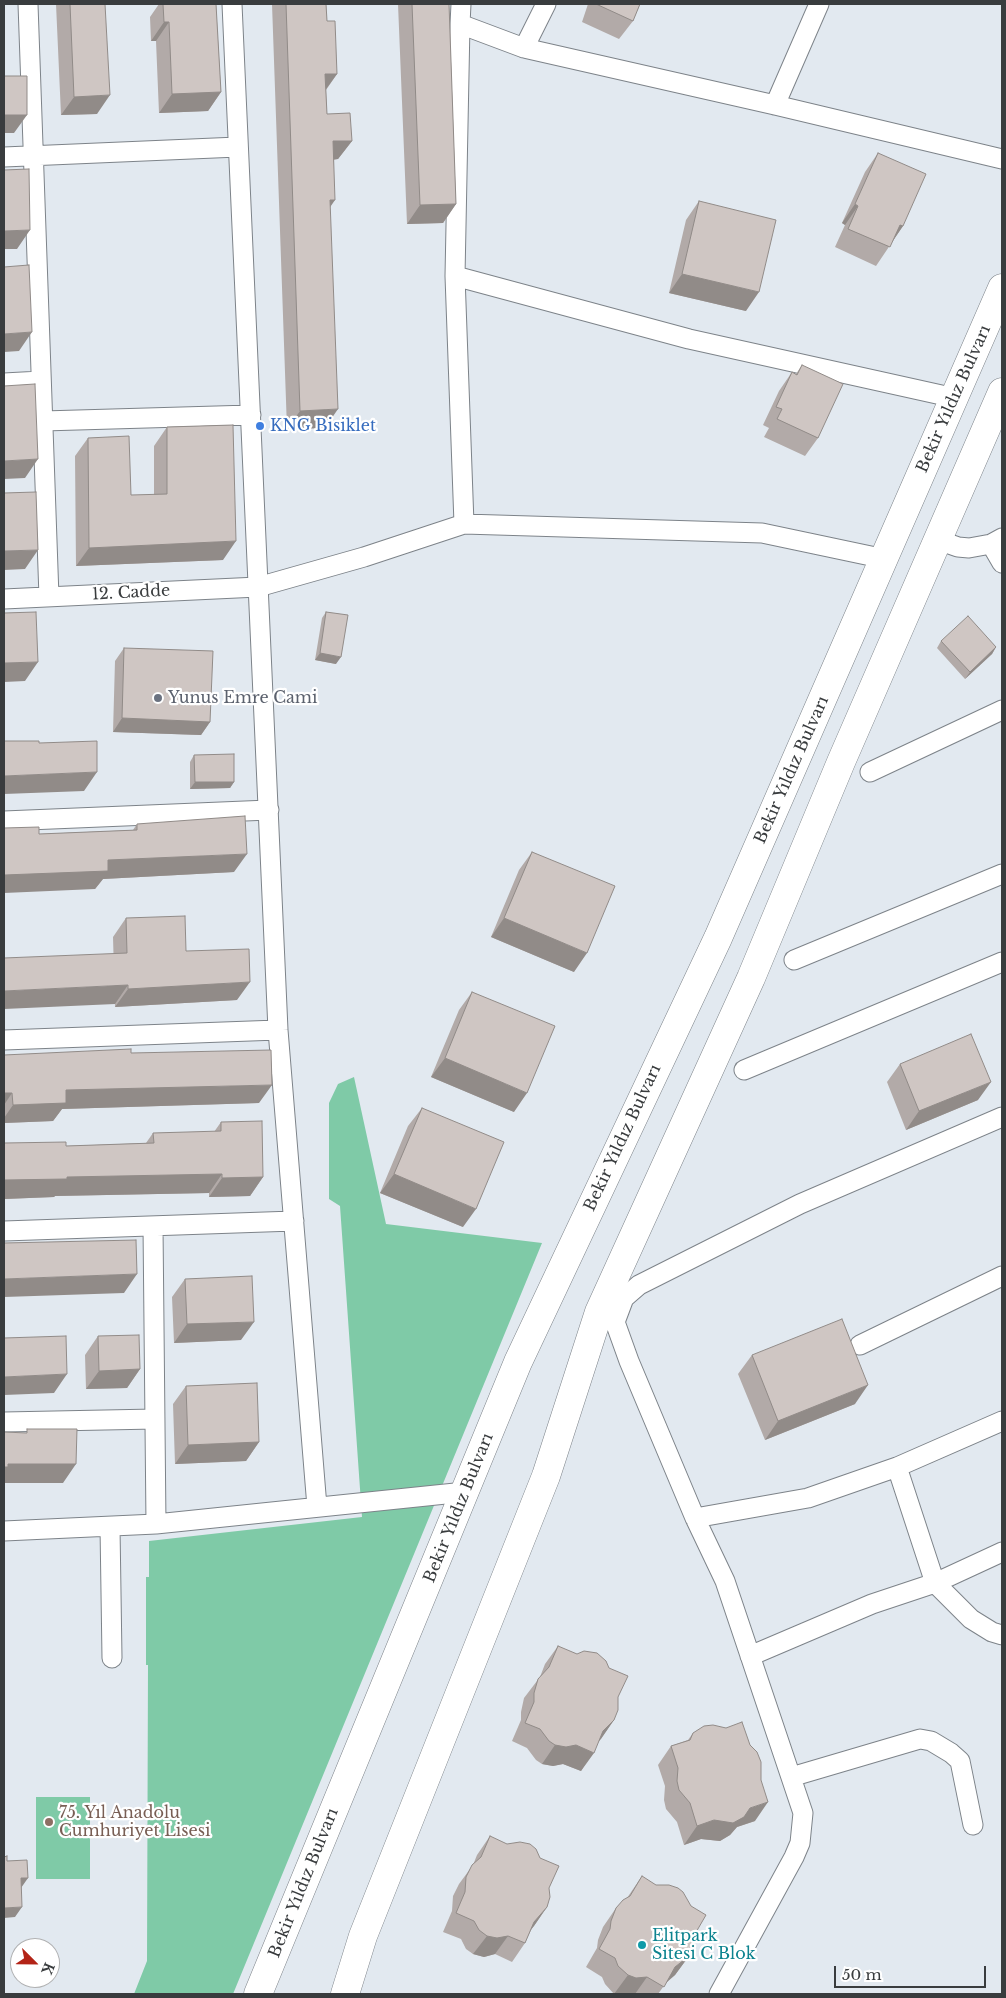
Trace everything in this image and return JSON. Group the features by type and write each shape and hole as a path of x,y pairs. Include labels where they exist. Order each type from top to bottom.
{"main road":[{"name":"Bekir Yıldız Bulvarı","path":"258,1994 518,1362 718,938 1002,288"},
{"path":"346,1994 363,1936 386,1882 607,1317 841,762 1002,392"}],"street":[{"path":"28,4 49,596"},
{"path":"232,4 278,1030 317,1507"},
{"path":"461,4 455,276 464,524"},
{"path":"524,48 546,4"},
{"path":"775,104 819,4"},
{"path":"460,24 524,48 775,104 1002,159"},
{"path":"4,157 238,147"},
{"path":"455,276 689,339 955,398"},
{"path":"4,383 41,381"},
{"path":"43,421 251,415"},
{"name":"12. Cadde","path":"4,599 258,587 364,557 464,524 762,533 884,559"},
{"path":"938,540 958,547 980,547 996,541 1002,563"},
{"path":"870,772 1002,710"},
{"path":"4,821 268,810"},
{"path":"794,960 1002,874"},
{"path":"744,1070 1002,962"},
{"path":"4,1040 278,1030"},
{"path":"719,1994 794,1857 800,1842 803,1813 725,1581 694,1518 629,1362 607,1317 639,1285 800,1204 1002,1117"},
{"path":"4,1231 294,1221"},
{"path":"153,1226 156,1524"},
{"path":"860,1345 1002,1276"},
{"path":"4,1422 155,1419"},
{"path":"694,1518 808,1498 897,1467 1002,1421"},
{"path":"897,1467 934,1583 971,1619 987,1629 1002,1635"},
{"path":"4,1531 156,1524 465,1492"},
{"path":"110,1527 112,1658"},
{"path":"750,1656 872,1604 934,1583 1002,1552"},
{"path":"791,1777 920,1739 931,1741 946,1749 960,1762 973,1825"}],"green space":[{"path":"354,1077 386,1224 542,1243 233,1994 134,1994 147,1961 148,1665 146,1665 146,1577 149,1577 149,1541 362,1517 340,1206 329,1199 329,1103 338,1084"},
{"path":"36,1797 90,1797 90,1879 36,1879"}],"building":[{"path":"70,4 105,4 110,95 74,97"},
{"path":"163,4 216,4 221,92 172,94 169,22 164,22"},
{"path":"286,4 326,4 327,21 335,21 337,74 325,74 327,114 350,113 352,141 333,141 335,200 330,200 338,409 300,411"},
{"path":"412,4 449,4 456,204 420,205"},
{"path":"596,4 640,4 633,21"},
{"path":"4,76 27,76 27,115 4,115"},
{"path":"878,153 926,174 903,226 900,225 890,247 848,229 858,206 855,204"},
{"path":"29,169 30,230 4,231 4,170"},
{"path":"699,201 776,220 759,292 682,274"},
{"path":"29,265 32,332 4,334 4,267"},
{"path":"802,365 843,384 818,438 777,419 782,409 776,407 792,372 797,375"},
{"path":"35,384 38,459 4,461 4,386"},
{"path":"233,425 236,541 89,548 88,438 129,436 131,495 167,494 167,427"},
{"path":"36,492 38,550 4,551 4,493"},
{"path":"36,612 38,662 4,663 4,613"},
{"path":"326,612 348,615 341,657 320,653"},
{"path":"968,616 996,647 970,672 941,641"},
{"name":"Yunus Emre Cami","path":"124,648 213,651 210,722 122,718"},
{"path":"4,741 39,741 39,743 97,741 97,772 4,776"},
{"path":"234,754 234,782 195,782 194,755"},
{"path":"245,816 247,854 108,860 108,871 4,875 4,828 39,827 39,834 137,830 137,824"},
{"path":"532,852 615,886 587,953 504,918"},
{"path":"185,916 186,951 249,949 250,982 128,989 128,985 4,991 4,958 127,953 126,918"},
{"path":"472,992 555,1026 527,1093 445,1058"},
{"path":"971,1034 991,1082 919,1111 900,1064"},
{"path":"131,1049 131,1053 271,1050 272,1085 66,1090 66,1103 13,1105 12,1093 4,1093 4,1055"},
{"path":"422,1108 504,1142 476,1209 394,1174"},
{"path":"262,1121 263,1177 222,1178 222,1174 4,1180 4,1143 66,1142 66,1146 154,1143 153,1133 221,1131 221,1122"},
{"path":"136,1240 137,1274 4,1279 4,1243"},
{"path":"252,1276 254,1322 187,1324 185,1279"},
{"path":"842,1319 868,1385 778,1421 752,1355"},
{"path":"139,1335 140,1369 99,1371 98,1336"},
{"path":"66,1336 67,1374 4,1377 4,1338"},
{"path":"257,1383 259,1442 188,1445 186,1386"},
{"path":"27,1429 77,1429 76,1464 8,1464 8,1467 4,1467 4,1432 27,1433"},
{"path":"558,1646 577,1654 584,1651 597,1653 606,1661 609,1668 628,1676 618,1697 618,1710 614,1720 603,1731 594,1753 576,1745 566,1747 555,1745 549,1741 540,1729 525,1723 534,1702 534,1693 538,1679 549,1667"},
{"path":"742,1722 750,1745 757,1752 761,1762 761,1780 768,1802 750,1808 744,1817 733,1823 714,1820 697,1826 690,1803 679,1790 677,1781 678,1768 671,1746 690,1740 693,1733 704,1726 713,1725 726,1728"},
{"path":"490,1836 507,1844 520,1842 530,1844 536,1849 540,1858 559,1866 549,1888 550,1897 547,1907 534,1922 525,1943 508,1936 497,1938 487,1936 479,1930 474,1921 456,1913 465,1892 466,1877 472,1865 481,1857"},
{"path":"7,1856 7,1861 27,1860 28,1878 21,1878 22,1907 4,1908 4,1857"},
{"name":"Elitpark Sitesi C Blok","path":"642,1876 656,1885 669,1885 678,1888 683,1892 691,1906 706,1915 695,1934 693,1948 689,1956 675,1967 664,1987 647,1977 636,1978 628,1975 618,1966 615,1958 599,1949 610,1929 616,1908 623,1900 630,1896"}],"place":[{"name":"KNG Bisiklet","path":"260,426"},
{"name":"Yunus Emre Cami","path":"158,698"},
{"name":"75. Yıl Anadolu Cumhuriyet Lisesi","path":"49,1822"},
{"name":"Elitpark Sitesi C Blok","path":"642,1945"}]}
